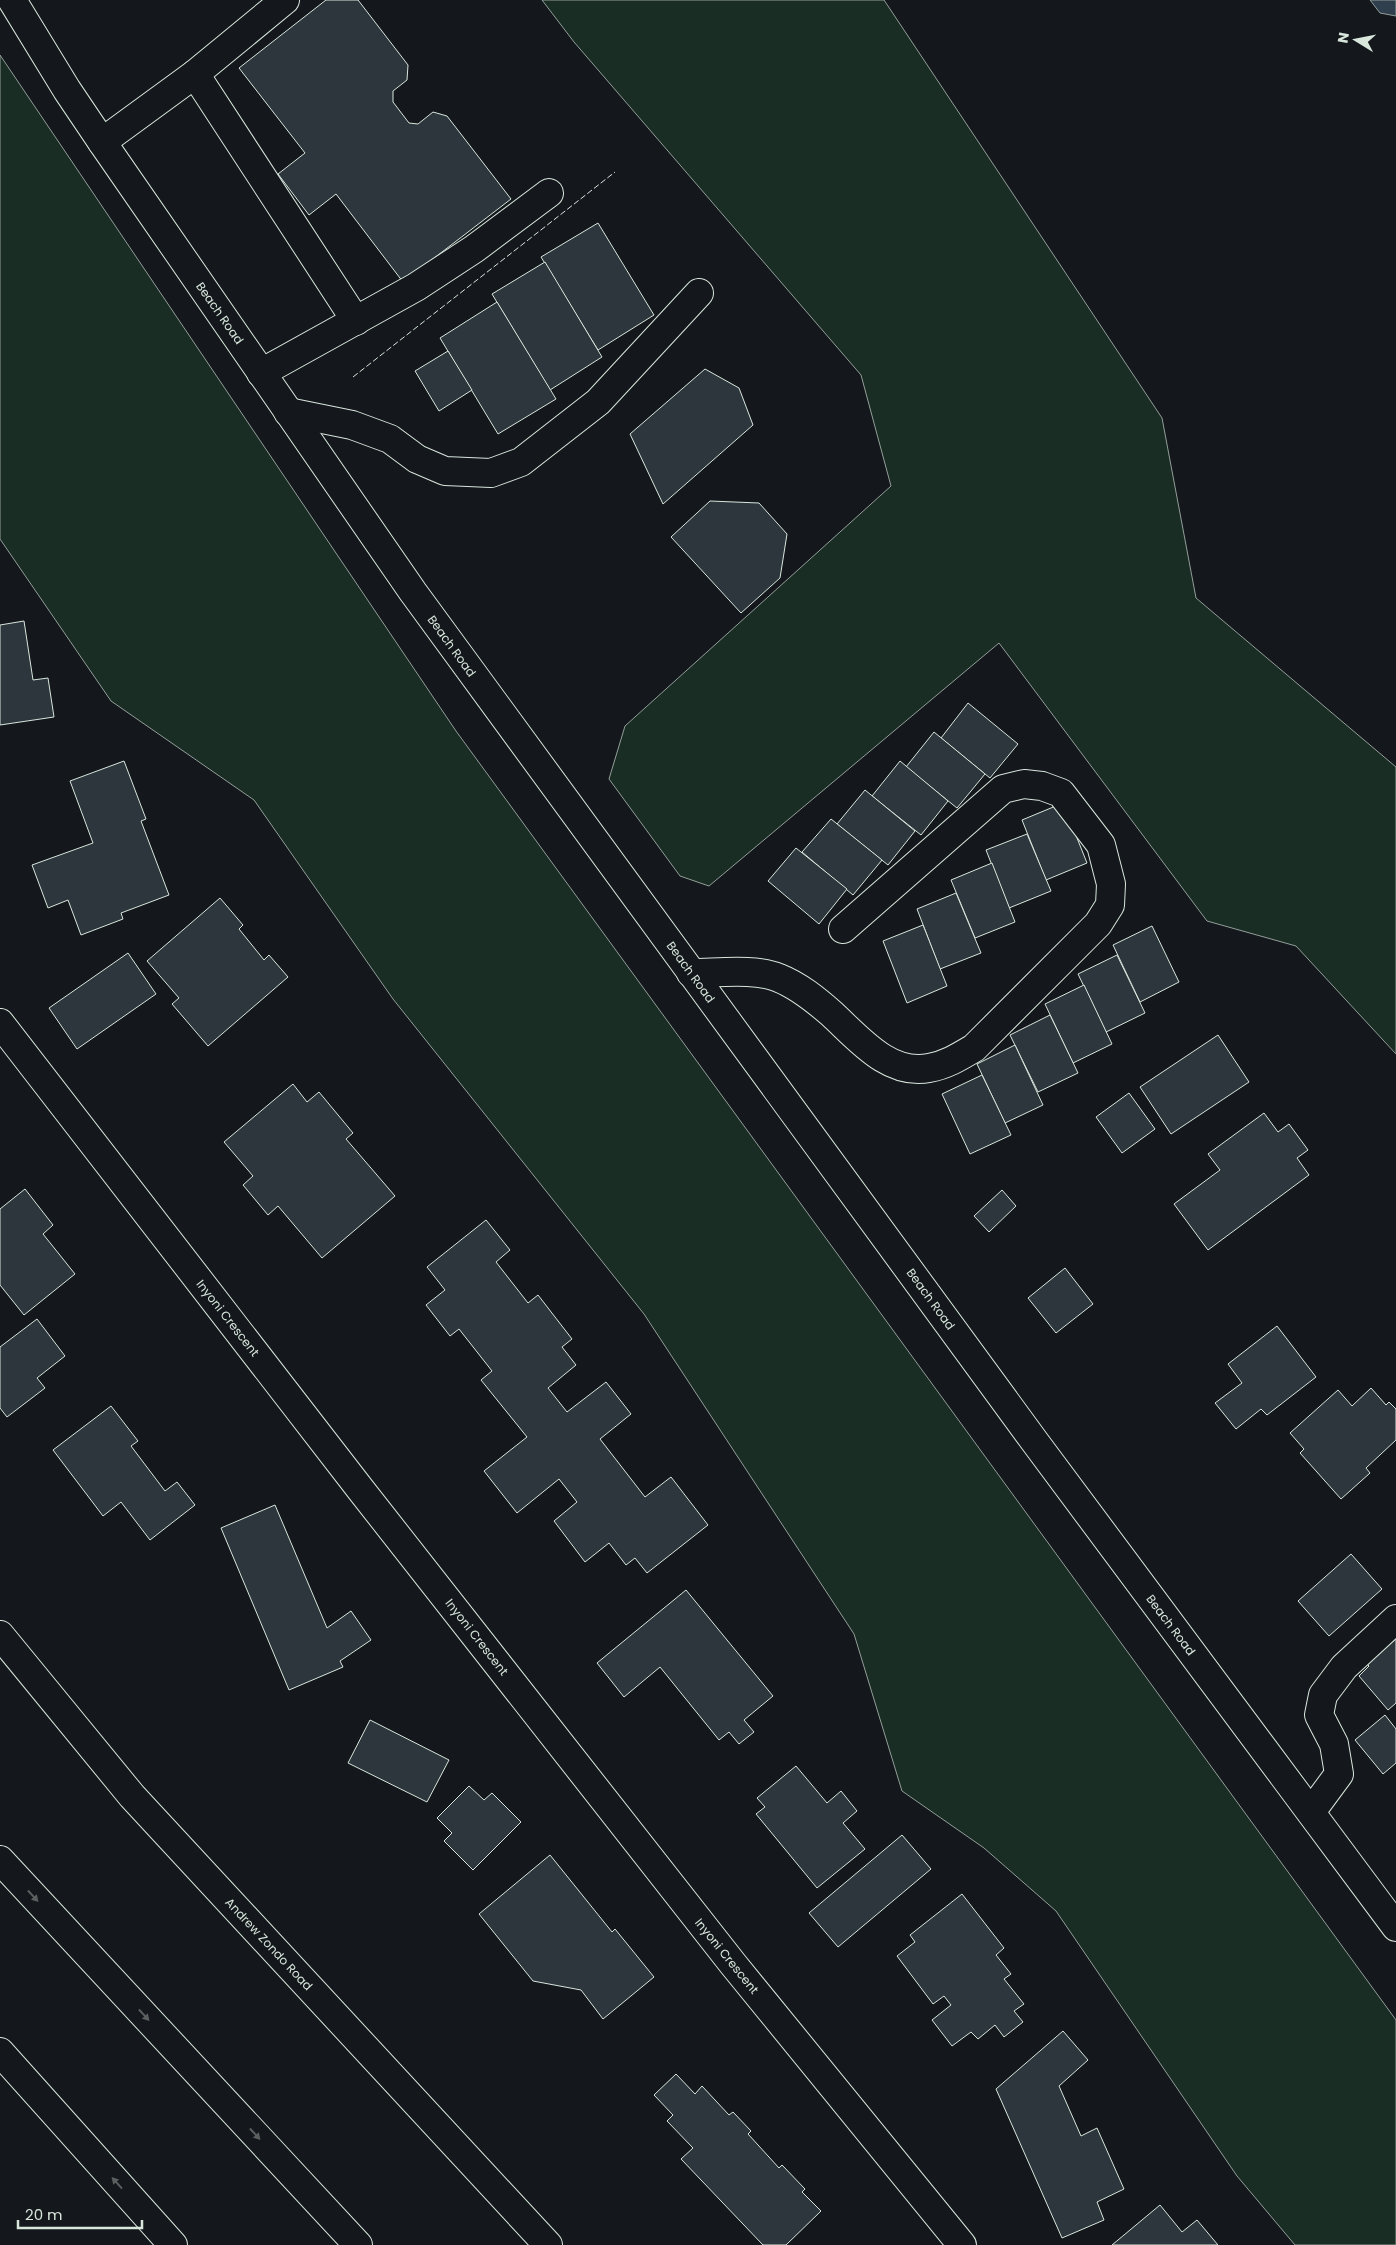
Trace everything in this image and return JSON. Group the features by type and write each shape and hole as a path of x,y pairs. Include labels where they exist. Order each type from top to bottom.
{"main road":[{"name":"Beach Road","path":"12,0 67,90 102,142 413,592 1023,1426 1396,1927"},
{"path":"102,142 194,74 285,0"},
{"path":"194,74 356,321"},
{"path":"262,373 425,282 474,249 548,193"},
{"path":"288,412 352,425 390,439 417,460 445,471 491,473 521,462 598,402 698,293"},
{"path":"691,973 754,973 778,977 804,991 832,1014 865,1047 902,1067 927,1069 951,1061 974,1048 1098,924 1110,905 1111,884 1101,845 1061,793 1042,786 1024,784 1004,789 843,929"},
{"name":"Inyoni Crescent","path":"0,1023 349,1475 727,1956 962,2245"},
{"path":"1311,1812 1339,1774 1334,1744 1319,1715 1323,1695 1344,1668 1396,1619"},
{"name":"Andrew Zondo Road","path":"0,1635 132,1796 548,2245"},
{"path":"0,1860 358,2245"},
{"path":"0,2052 173,2245"}],"green space":[{"path":"542,0 884,0 1162,418 1196,598 1396,767 1396,1054 1296,946 1207,921 999,643 709,886 680,876 609,779 625,726 891,486 861,375 574,42"},
{"path":"0,55 456,731 1396,2020 1396,2245 1295,2245 1237,2176 1056,1911 984,1848 902,1791 854,1634 644,1314 393,999 254,800 111,701 0,539"}],"water":[{"path":"1370,0 1396,0 1396,16 1380,13"}],"building":[{"path":"326,0 358,0 408,65 407,80 393,91 393,102 409,123 418,124 433,112 447,116 511,199 403,282 336,194 309,215 278,174 305,153 239,68"},
{"path":"598,223 654,315 598,350 541,257"},
{"path":"545,262 602,357 550,390 492,294"},
{"path":"497,302 556,399 498,434 440,338"},
{"path":"448,351 472,390 439,411 415,371"},
{"path":"705,369 739,388 753,425 663,504 630,434"},
{"path":"710,501 759,503 787,534 780,578 741,613 671,537"},
{"path":"24,621 33,680 48,678 54,717 0,725 0,625"},
{"path":"968,703 1018,744 990,778 941,738"},
{"path":"934,732 985,774 957,808 906,767"},
{"path":"124,761 146,819 141,821 169,895 121,913 123,919 81,935 68,900 48,908 32,865 93,843 70,781"},
{"path":"900,761 948,801 921,835 872,796"},
{"path":"865,790 915,831 888,865 837,824"},
{"path":"1063,803 1087,863 1046,880 1022,820"},
{"path":"831,819 882,860 853,895 802,852"},
{"path":"1027,834 1051,891 1009,908 986,850"},
{"path":"796,848 847,889 819,924 768,881"},
{"path":"992,863 1015,922 975,938 951,880"},
{"path":"956,893 981,953 940,969 917,909"},
{"path":"220,898 243,925 239,929 264,960 269,955 288,977 208,1046 172,1004 179,998 147,961"},
{"path":"923,925 947,986 907,1003 883,941"},
{"path":"1152,926 1179,982 1140,1002 1113,945"},
{"path":"128,953 156,994 77,1049 49,1008"},
{"path":"1117,955 1145,1013 1106,1032 1078,974"},
{"path":"1084,985 1112,1044 1073,1063 1045,1004"},
{"path":"1050,1015 1078,1073 1038,1092 1010,1035"},
{"path":"1218,1035 1249,1082 1171,1134 1140,1087"},
{"path":"1015,1045 1043,1105 1005,1123 977,1064"},
{"path":"982,1075 1011,1135 970,1154 942,1094"},
{"path":"293,1084 307,1102 319,1092 353,1133 346,1139 395,1196 322,1258 278,1206 268,1215 243,1185 253,1176 224,1142"},
{"path":"1129,1093 1155,1129 1122,1153 1096,1117"},
{"path":"1264,1113 1278,1132 1289,1124 1308,1150 1297,1158 1309,1175 1208,1250 1174,1204 1220,1170 1208,1154"},
{"path":"25,1189 53,1225 43,1234 75,1274 24,1315 0,1285 0,1209"},
{"path":"1002,1190 1016,1206 989,1232 974,1216"},
{"path":"486,1220 510,1250 496,1262 528,1303 538,1295 572,1339 562,1347 576,1365 548,1388 567,1412 606,1382 631,1414 600,1439 645,1497 671,1477 708,1525 647,1573 635,1558 626,1565 609,1543 585,1562 554,1521 577,1502 559,1479 517,1513 484,1471 527,1437 481,1380 492,1371 459,1329 450,1336 426,1305 445,1290 427,1267"},
{"path":"1065,1268 1093,1304 1056,1333 1028,1298"},
{"path":"37,1319 65,1356 37,1378 45,1388 7,1417 0,1408 0,1347"},
{"path":"1277,1326 1316,1377 1267,1415 1261,1409 1236,1429 1215,1403 1242,1383 1228,1364"},
{"path":"1371,1388 1386,1405 1389,1402 1396,1409 1396,1440 1366,1468 1370,1473 1341,1499 1300,1453 1304,1449 1290,1433 1338,1390 1352,1406"},
{"path":"111,1406 138,1441 131,1446 165,1491 177,1482 195,1505 150,1540 121,1502 103,1516 53,1450"},
{"path":"275,1505 327,1628 351,1611 371,1640 340,1661 343,1667 289,1690 221,1528"},
{"path":"1351,1554 1382,1589 1329,1636 1298,1601"},
{"path":"686,1590 773,1696 744,1720 754,1732 739,1744 729,1732 719,1740 660,1667 624,1697 597,1663"},
{"path":"1396,1634 1396,1703 1388,1710 1359,1676 1369,1666 1364,1661"},
{"path":"1385,1715 1396,1729 1396,1763 1383,1774 1355,1740"},
{"path":"370,1720 449,1760 427,1802 348,1763"},
{"path":"796,1766 827,1803 841,1791 857,1811 843,1823 865,1849 817,1888 756,1814 765,1807 757,1798"},
{"path":"469,1786 484,1800 492,1793 521,1822 473,1870 444,1841 452,1833 437,1818"},
{"path":"902,1835 931,1869 838,1947 809,1913"},
{"path":"550,1855 612,1932 615,1929 654,1977 603,2019 581,1990 533,1981 479,1914"},
{"path":"962,1894 1004,1948 996,1955 1011,1974 1004,1979 1024,2004 1014,2011 1023,2022 1004,2037 995,2025 978,2039 971,2032 952,2046 932,2020 951,2005 944,1996 933,2004 897,1956 915,1942 910,1935"},
{"path":"1063,2031 1088,2060 1059,2086 1081,2136 1097,2128 1124,2189 1097,2202 1104,2220 1062,2238 996,2089"},
{"path":"676,2074 695,2094 702,2086 729,2115 733,2112 751,2131 748,2134 779,2168 782,2165 805,2189 802,2192 821,2211 786,2245 763,2245 681,2159 693,2148 667,2121 673,2115 654,2095"},
{"path":"1160,2205 1182,2232 1197,2220 1218,2245 1112,2245"}],"fence":[{"path":"353,377 615,172"}]}
